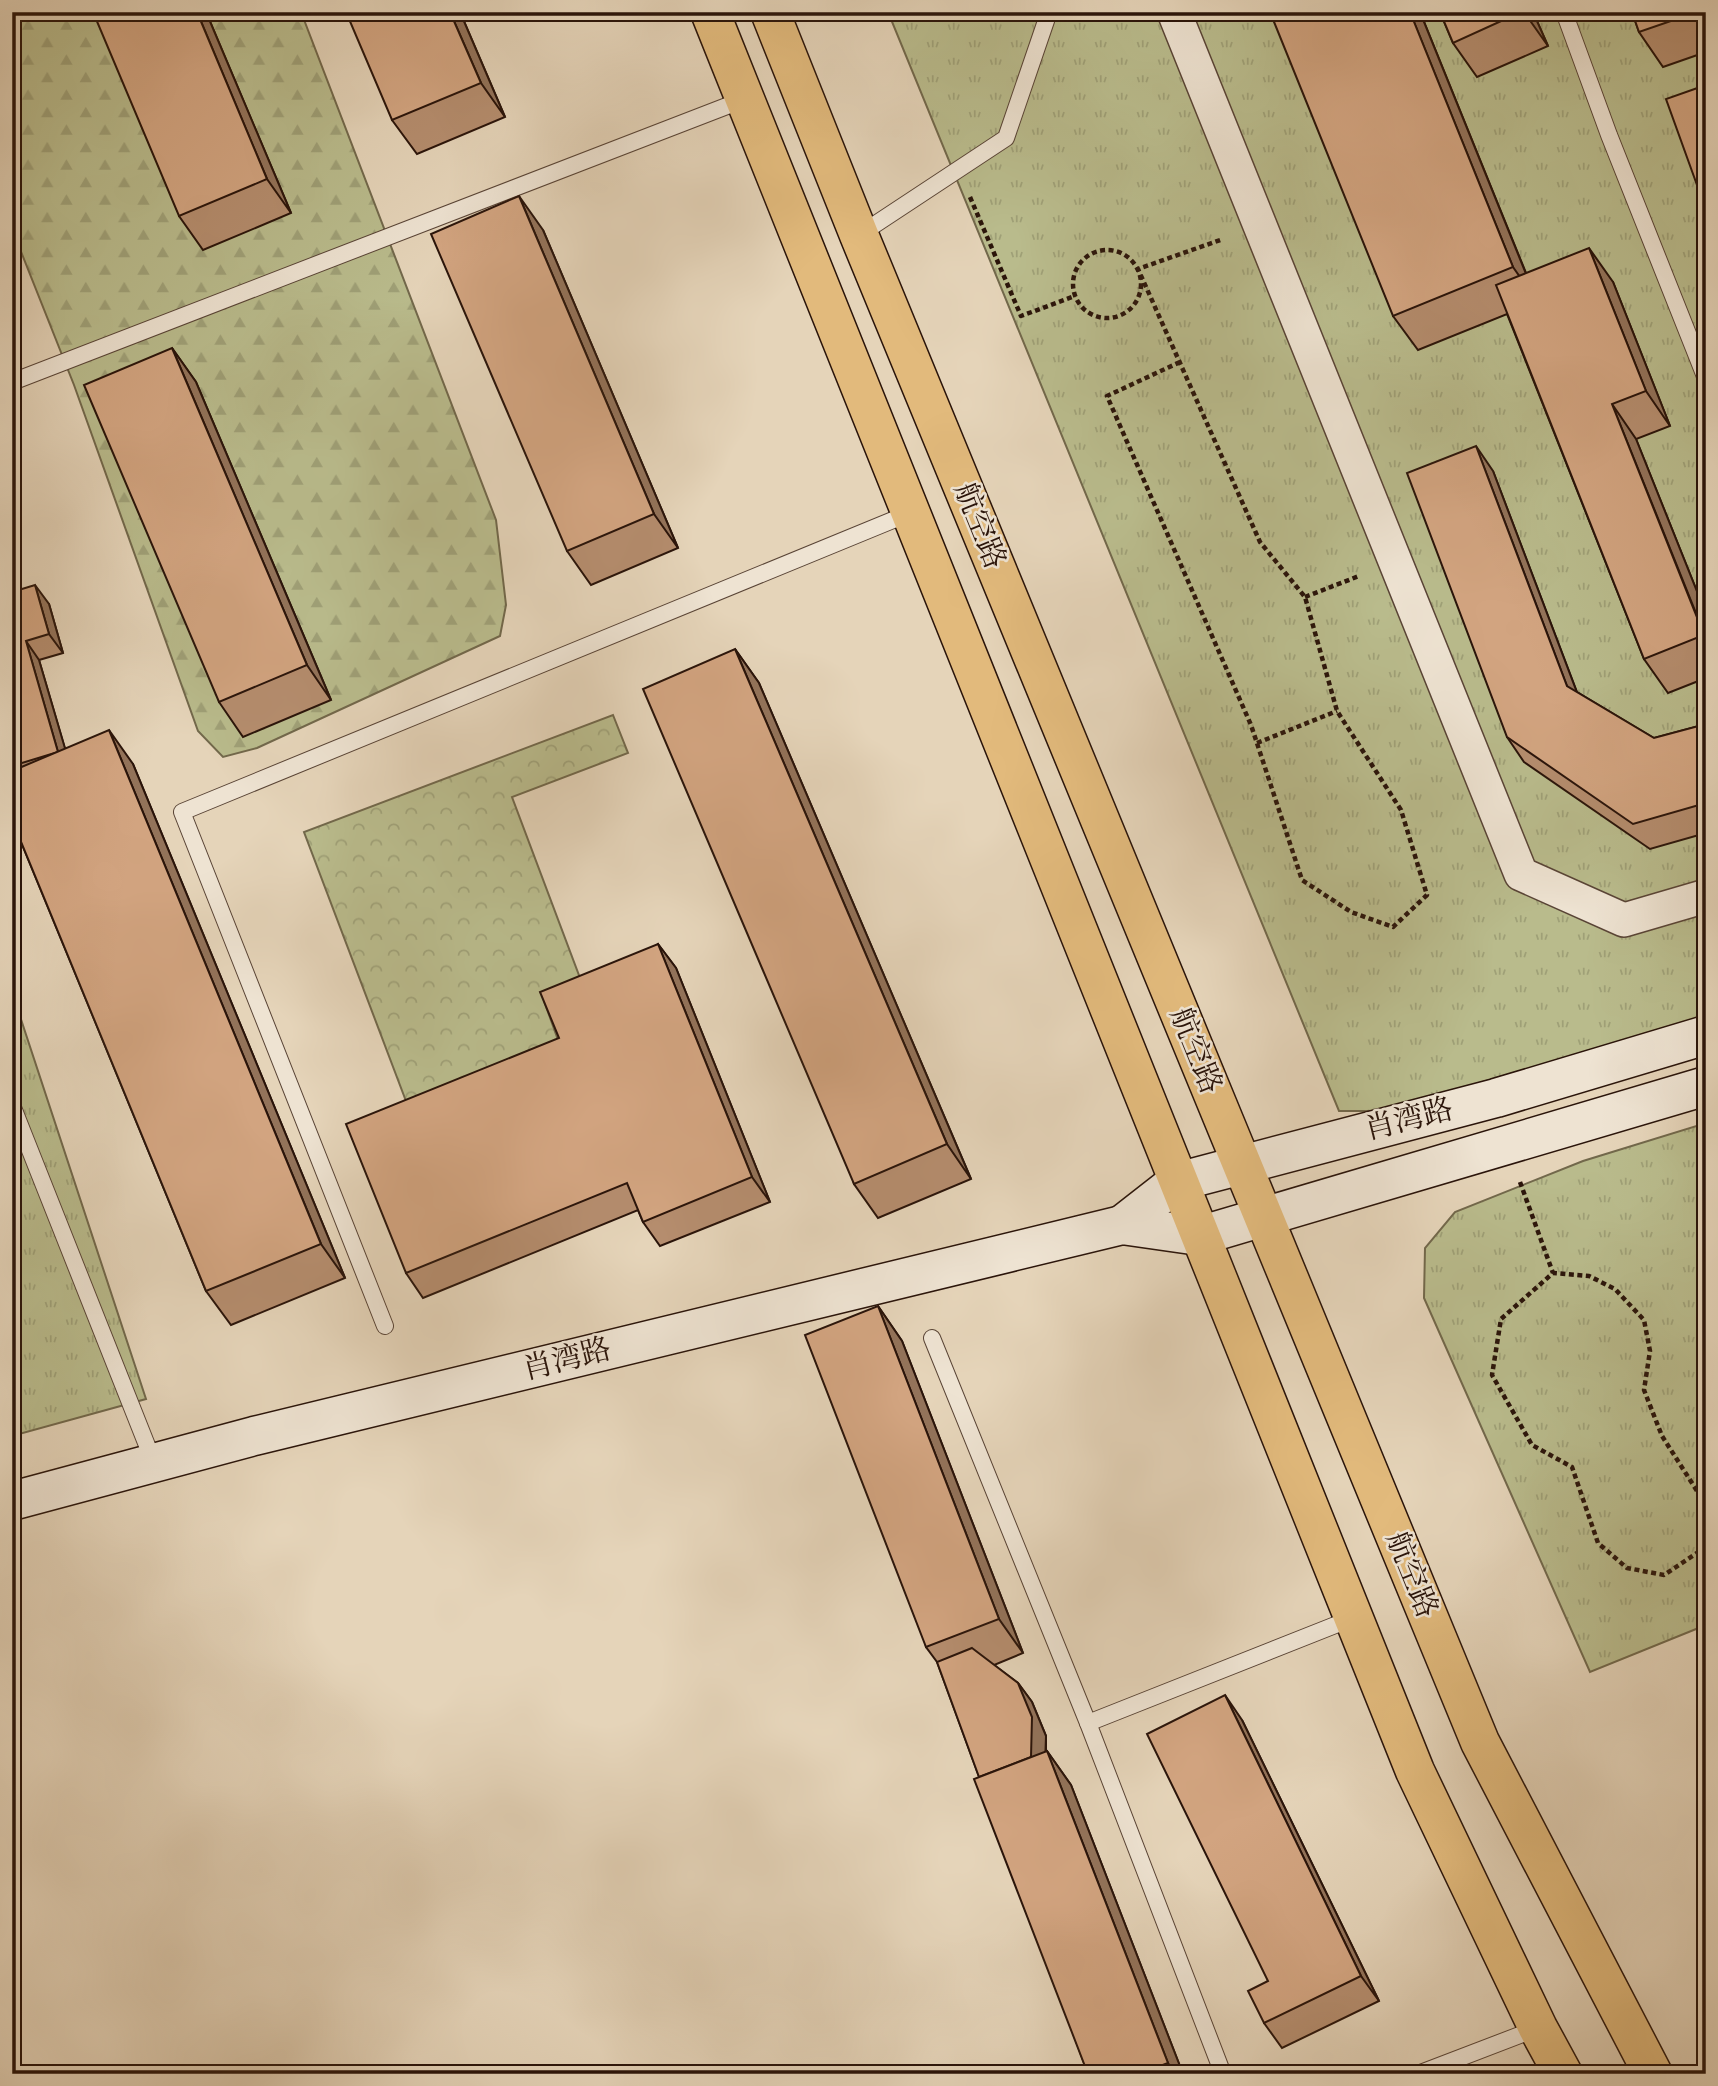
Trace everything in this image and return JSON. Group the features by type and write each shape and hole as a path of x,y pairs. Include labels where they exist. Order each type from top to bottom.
{"main road":[{"name":"航空路","path":"710,12 1415,1771 1538,2028 1563,2074"},
{"name":"航空路","path":"771,12 859,235 1480,1742 1653,2074"}],"street":[{"path":"1174,12 1521,874 1624,920 1706,896"},
{"name":"肖湾路","path":"1122,1225 1177,1182 1496,1098 1706,1035"},
{"name":"肖湾路","path":"12,1501 254,1437 1122,1225 1199,1236 1706,1086"}],"lane":[{"path":"1564,12 1609,135 1706,379"},
{"path":"859,235 1006,138 1048,13"},
{"path":"12,382 745,99"},
{"path":"385,1326 181,812 910,513"},
{"path":"12,1105 154,1463"},
{"path":"932,1338 1088,1723 1223,2074"},
{"path":"1088,1723 1353,1618"},
{"path":"1418,2074 1538,2028"}],"path":[{"path":"958,170 1021,316 1076,296"},
{"path":"1138,270 1261,226"},
{"path":"1138,270 1141,287 1138,298 1132,307 1122,314 1112,318 1101,317 1081,306 1076,296 1074,274 1080,264 1097,251 1118,251 1129,257 1138,270 1180,362 1260,542 1305,597 1337,711 1401,810 1427,895 1393,927 1351,912 1302,880 1257,743 1175,548 1107,396 1180,362"},
{"path":"1305,597 1395,562"},
{"path":"1257,743 1337,711"},
{"path":"1506,1144 1553,1273"},
{"path":"1706,1505 1662,1436 1644,1390 1650,1351 1644,1320 1615,1289 1590,1276 1553,1273 1501,1319 1493,1375 1499,1386 1532,1445 1572,1467 1598,1543 1627,1568 1664,1575 1706,1548"}],"green space":[{"path":"12,12 301,12 496,520 506,605 500,636 257,748 223,757 198,731 74,385 12,229"},
{"path":"888,12 1706,12 1706,1017 1383,1111 1339,1111"},
{"path":"613,715 628,753 512,797 583,986 544,1001 562,1051 409,1109 304,832"},
{"path":"12,992 146,1399 12,1436"},
{"path":"1706,1123 1706,1625 1590,1672 1424,1298 1425,1248 1455,1212 1583,1161"}],"building":[{"path":"93,12 197,12 267,179 179,216"},
{"path":"346,12 450,12 481,83 392,120"},
{"path":"1270,12 1410,12 1513,267 1393,316"},
{"path":"1440,12 1521,12 1453,43"},
{"path":"1632,12 1697,12 1639,32"},
{"path":"1706,85 1706,210 1666,99"},
{"path":"519,196 654,514 567,551 431,234"},
{"path":"1589,248 1646,391 1612,404 1704,635 1644,659 1496,285"},
{"path":"172,348 307,665 219,702 84,385"},
{"path":"1476,446 1567,686 1654,738 1706,724 1706,803 1633,824 1507,737 1407,473"},
{"path":"35,585 49,634 26,641 58,752 12,766 12,592"},
{"path":"735,649 947,1144 854,1184 643,689"},
{"path":"109,730 321,1244 206,1291 12,820 12,771"},
{"path":"658,944 752,1177 643,1222 627,1183 406,1273 346,1124 559,1038 540,992"},
{"path":"878,1306 999,1619 926,1647 805,1335"},
{"path":"972,1648 1018,1683 1032,1717 1031,1757 979,1777 937,1662"},
{"path":"1225,1695 1361,1976 1264,2023 1248,1991 1268,1981 1147,1734"},
{"path":"1047,1751 1168,2063 1139,2074 1088,2074 974,1779"}]}
